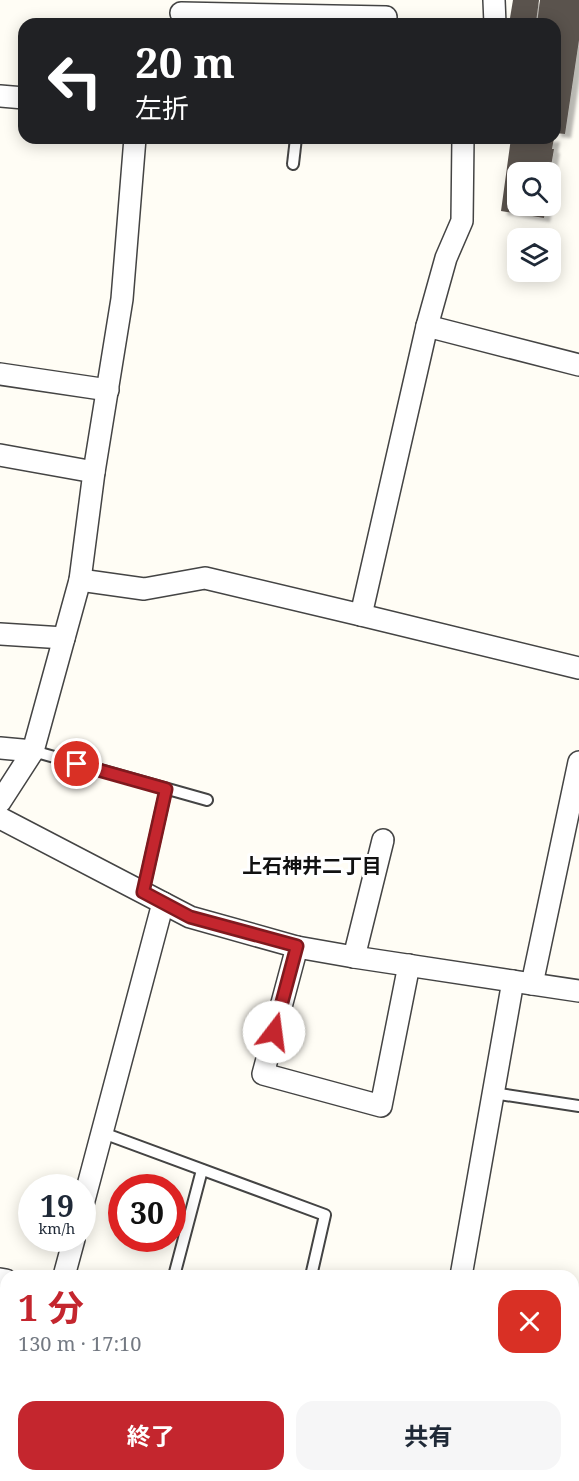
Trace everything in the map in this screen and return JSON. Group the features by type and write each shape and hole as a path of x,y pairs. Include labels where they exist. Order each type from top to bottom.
{"street":[{"path":"494,0 495,18"},
{"path":"181,12 278,18"},
{"path":"335,18 386,14"},
{"path":"0,96 18,98"},
{"path":"0,802 33,751 80,580 94,472 122,299 135,144"},
{"path":"361,615 427,326 446,258 462,221 463,144"},
{"path":"427,326 579,366"},
{"path":"0,374 108,390"},
{"path":"0,455 94,472"},
{"path":"80,580 144,589 205,578 579,668"},
{"path":"0,634 64,638"},
{"path":"0,748 33,751"},
{"path":"462,1270 493,1093 579,762"},
{"path":"0,818 190,917 297,946 354,957 579,991"},
{"path":"354,957 383,840"},
{"path":"92,1174 163,903"},
{"path":"297,946 263,1074 381,1106 409,965"},
{"path":"66,1270 70,1252"}],"lane":[{"path":"293,164 295,144"},
{"path":"33,751 207,800"},
{"path":"143,892 166,789"},
{"path":"493,1093 579,1106"},
{"path":"103,1133 325,1215 312,1270"},
{"path":"176,1270 202,1170"}],"building":[{"path":"513,0 539,0 537,18 510,18"},
{"path":"540,0 579,0 579,40 565,134 561,134 561,18 538,18"},
{"path":"510,144 553,144 552,149 554,149 552,162 508,162"},
{"path":"507,167 507,212 501,211"}],"district":[{"name":"上石神井二丁目","path":"312,865"}],"route":[{"path":"77,764 166,789 143,892 190,917 297,946 274,1032"}]}
